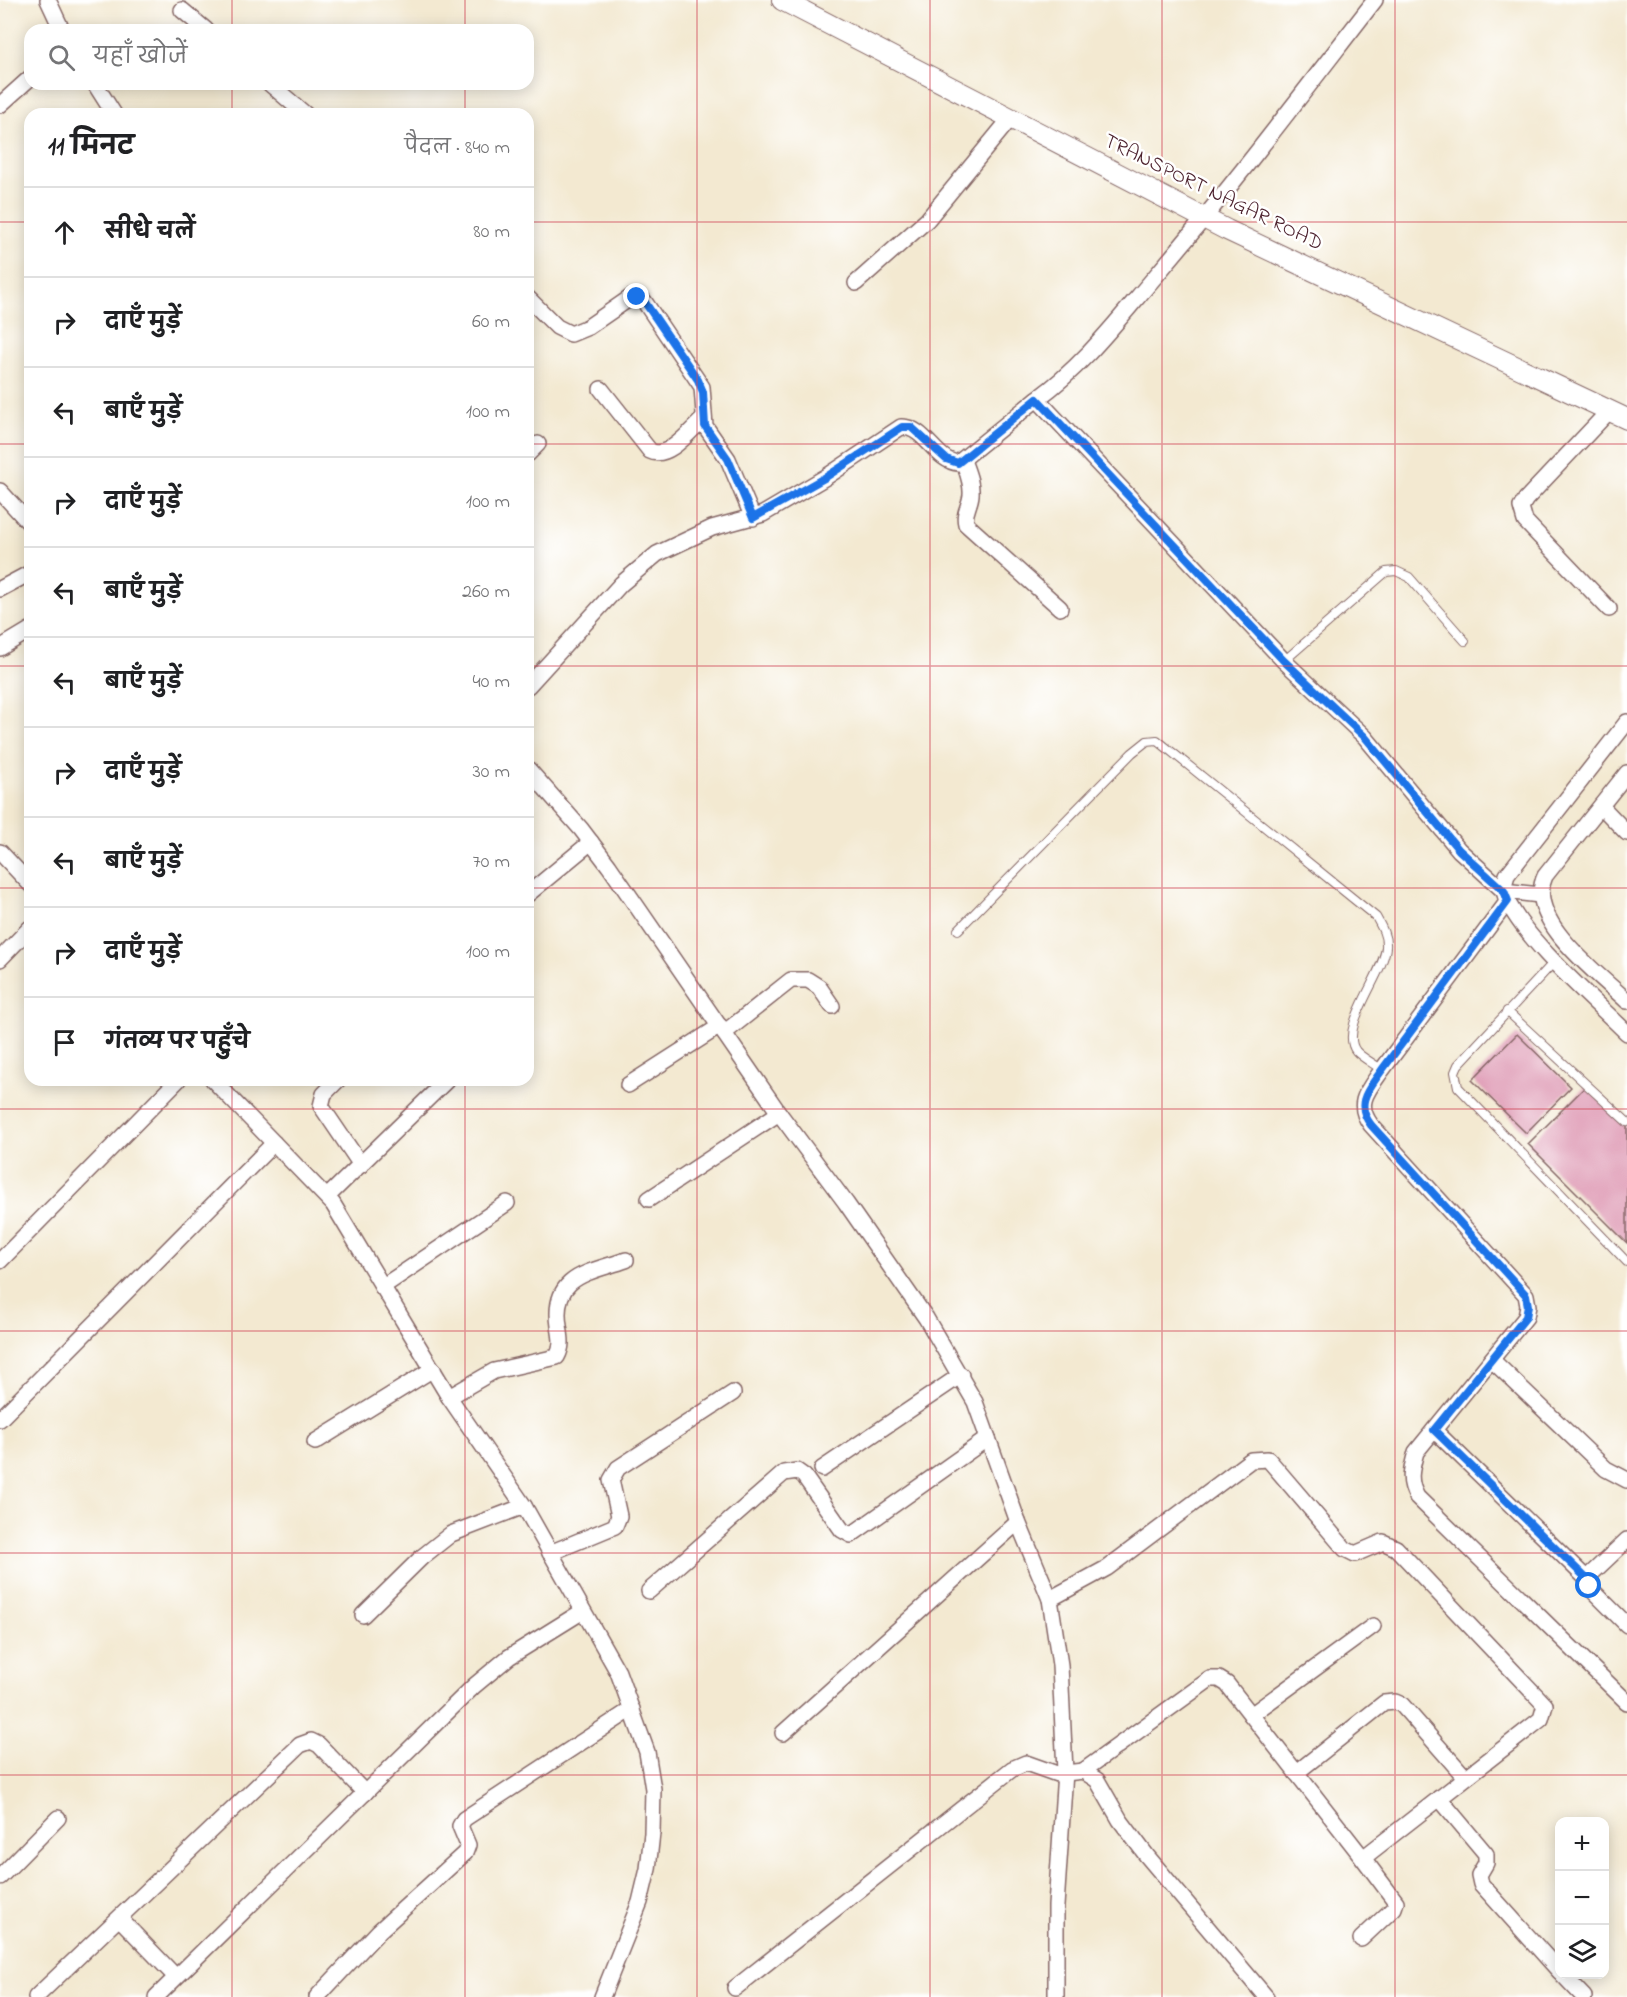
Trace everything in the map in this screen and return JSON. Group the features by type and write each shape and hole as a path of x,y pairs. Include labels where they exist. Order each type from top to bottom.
{"street":[{"path":"48,0 59,24"},
{"name":"TRANSPORT NAGAR ROAD","path":"782,0 1206,218 1618,415"},
{"path":"534,679 621,584 657,554 712,528 753,518 826,477 902,427 911,427 952,462 963,460 1062,381 1096,346 1206,218 1375,0"},
{"path":"182,10 199,24"},
{"path":"0,105 24,83"},
{"path":"99,90 110,108"},
{"path":"277,90 298,108"},
{"path":"856,283 927,220 1010,119"},
{"path":"534,304 557,327 571,334 588,327 630,298 637,297 644,301 702,387 703,419 728,459 753,518"},
{"path":"601,389 650,451 655,453 666,451 703,419"},
{"path":"1037,399 1284,661 1365,737 1459,850 1506,896 1515,915 1555,961 1627,1032"},
{"path":"1609,609 1525,520 1521,507 1526,499 1618,415"},
{"path":"963,460 971,483 970,502 964,517 966,524 1060,608"},
{"path":"0,491 24,517"},
{"path":"0,589 24,576"},
{"path":"0,648 24,634"},
{"path":"1627,722 1506,875 1506,896 1364,1096 1362,1106 1363,1115 1526,1295 1528,1306 1526,1317 1493,1361 1416,1452 1410,1471 1410,1485 1417,1497 1627,1702"},
{"path":"1627,772 1545,876 1540,895 1542,910 1554,930 1627,1001"},
{"path":"534,776 591,842 778,1113 853,1213 926,1318 961,1375 988,1438 1018,1522 1050,1599 1060,1665 1065,1772 1056,1906 1056,1997"},
{"path":"1601,806 1627,833"},
{"path":"534,889 591,842"},
{"path":"0,852 24,878"},
{"path":"1506,896 1540,895"},
{"path":"0,959 24,934"},
{"path":"628,1085 722,1029 791,980 808,980 819,987 832,1006"},
{"path":"0,1261 172,1086"},
{"path":"219,1086 327,1197 448,1397 524,1506 618,1672 647,1752 653,1789 652,1833 648,1869 640,1902 602,1997"},
{"path":"332,1086 324,1094 321,1106 361,1164"},
{"path":"327,1197 441,1086"},
{"path":"650,1199 778,1113"},
{"path":"0,1419 274,1143"},
{"path":"382,1287 507,1203"},
{"path":"448,1397 494,1371 556,1357 561,1349 562,1340 558,1305 566,1285 574,1277 626,1260"},
{"path":"1493,1361 1606,1469 1627,1480"},
{"path":"315,1442 433,1369"},
{"path":"822,1469 961,1375"},
{"path":"550,1553 615,1526 619,1516 611,1480 618,1468 733,1393"},
{"path":"1434,1430 1588,1580 1592,1590 1627,1625"},
{"path":"649,1591 784,1473 797,1471 804,1476 842,1530 851,1535 988,1438"},
{"path":"1050,1599 1107,1568 1251,1460 1261,1457 1268,1459 1350,1553 1360,1553 1383,1542 1389,1542 1545,1705 1541,1719 1363,1858"},
{"path":"363,1616 422,1557 451,1534 524,1506"},
{"path":"783,1733 1018,1522"},
{"path":"1588,1580 1591,1574 1627,1540"},
{"path":"156,1997 493,1669 583,1611"},
{"path":"1251,1716 1373,1626"},
{"path":"735,1988 1020,1763 1033,1764 1052,1773 1083,1771 1210,1679 1219,1679 1227,1684 1396,1902 1394,1908 1361,1939"},
{"path":"1296,1773 1384,1703 1395,1702 1402,1705 1465,1778"},
{"path":"317,1997 379,1931 465,1853 468,1845 460,1826 464,1819 632,1709"},
{"path":"36,1997 305,1742 311,1741 319,1745 365,1793"},
{"path":"1083,1771 1097,1780 1120,1820 1147,1856 1266,1997"},
{"path":"1439,1798 1486,1854 1486,1863 1479,1875 1481,1884 1555,1966"},
{"path":"0,1877 58,1818"},
{"path":"120,1919 175,1976"},
{"path":"1567,1979 1584,1997"}],"lane":[{"path":"1284,661 1386,572 1396,572 1409,577 1465,641"},
{"path":"958,930 1132,753 1147,741 1157,740 1376,917 1383,931 1386,947 1357,1016 1352,1041 1356,1051 1382,1070"},
{"path":"1555,961 1458,1065 1455,1072 1458,1087 1627,1262"},
{"path":"1507,1011 1627,1122"}],"building":[{"path":"1517,1034 1571,1087 1526,1133 1472,1080"},
{"path":"1586,1086 1627,1127 1627,1243 1528,1144"}],"route":[{"path":"637,297 644,301 702,387 705,426 728,459 753,518 781,505 902,427 911,427 946,459 958,463 1037,399 1284,661 1365,737 1459,850 1504,891 1508,901 1364,1096 1363,1115 1526,1295 1528,1306 1526,1317 1493,1361 1434,1430 1588,1580 1589,1586"}]}
